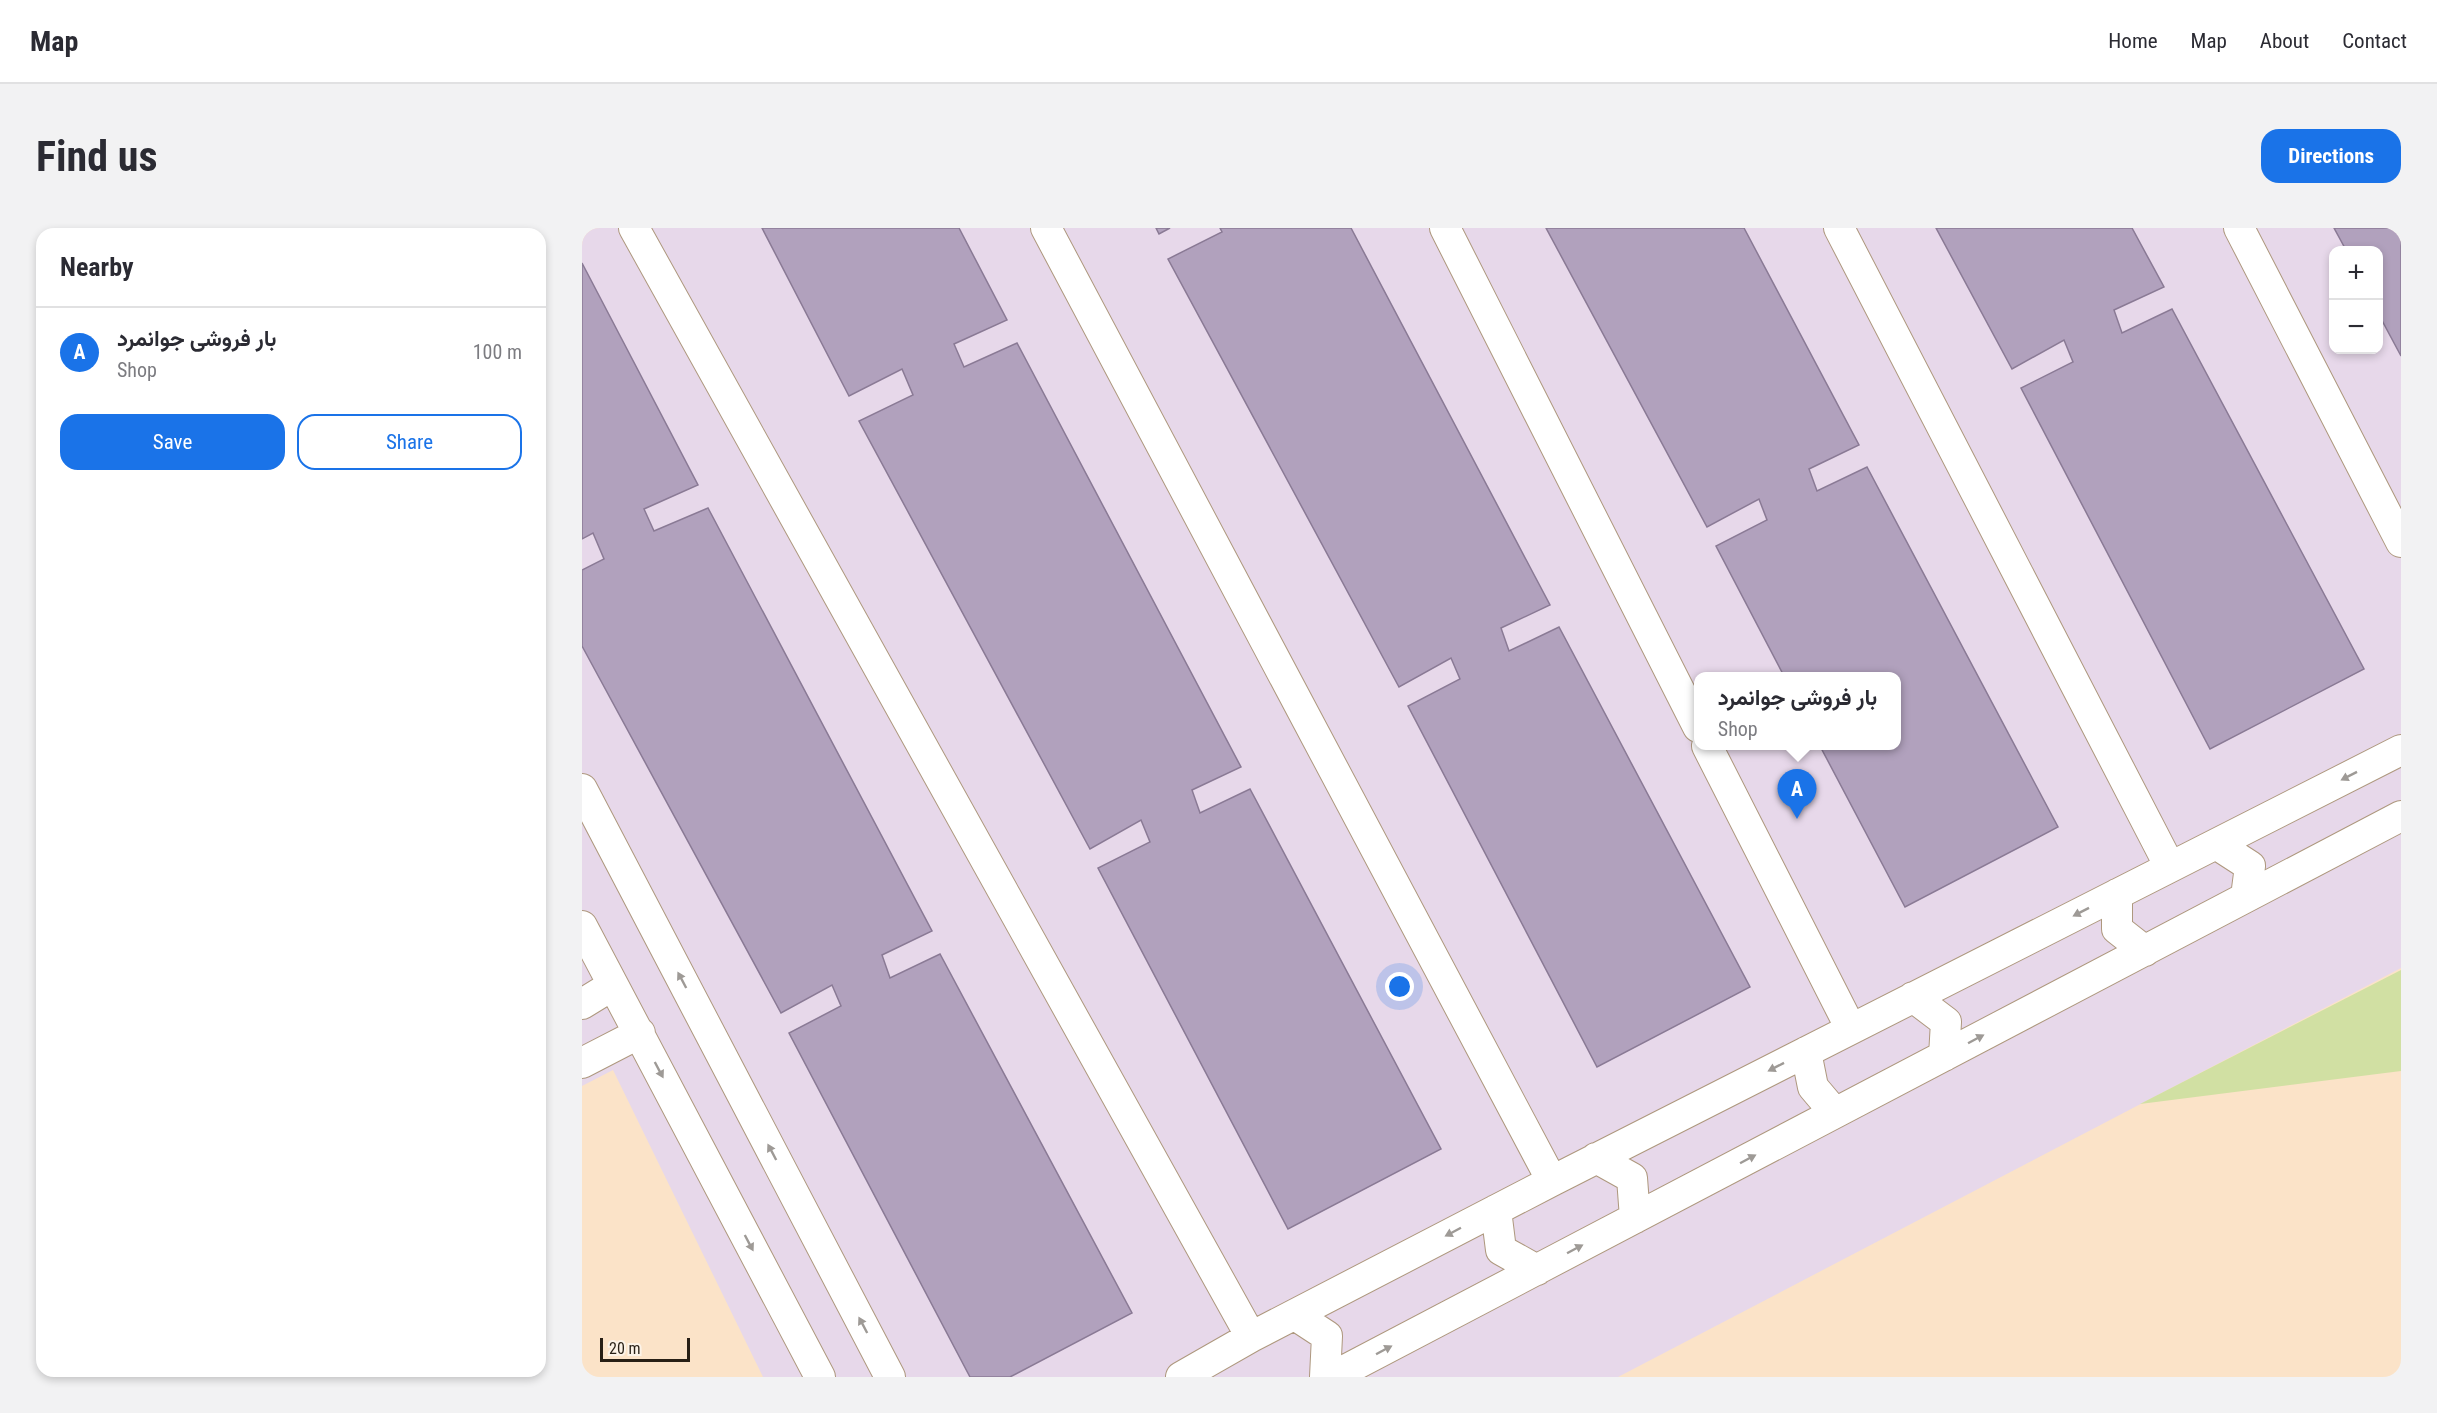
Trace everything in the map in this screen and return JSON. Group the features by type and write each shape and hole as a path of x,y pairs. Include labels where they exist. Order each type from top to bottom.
{"street":[{"path":"634,228 1251,1337"},
{"path":"1046,228 1552,1181"},
{"path":"1445,228 1694,719"},
{"path":"1839,228 2170,867"},
{"path":"2239,228 2401,542"},
{"path":"1709,750 1851,1029"},
{"path":"1188,1375 1251,1337 1596,1158 2401,750"},
{"path":"582,789 890,1377"},
{"path":"1332,1377 2401,816"},
{"path":"2216,843 2250,866 2246,897"},
{"path":"2117,894 2117,929 2145,951"},
{"path":"582,926 820,1377"},
{"path":"582,1004 613,985"},
{"path":"1913,997 1946,1022 1944,1056"},
{"path":"582,1063 640,1033"},
{"path":"1806,1052 1813,1087 1835,1113"},
{"path":"1596,1158 1632,1178 1635,1218"},
{"path":"1496,1210 1501,1250 1537,1270"},
{"path":"1295,1315 1327,1336 1325,1377"}],"shaded area":[{"path":"582,228 2401,228 2401,968 1618,1377 763,1377 613,1070 582,1086"}],"green space":[{"path":"2401,970 2401,1071 2140,1104"}],"building":[{"path":"762,228 959,228 1007,320 954,344 964,367 1017,343 1241,767 1192,790 1200,813 1250,789 1441,1149 1288,1229 1098,868 1150,842 1141,820 1090,849 859,421 913,395 902,369 849,396"},
{"path":"1156,228 1170,228 1159,234"},
{"path":"1220,228 1351,228 1550,605 1501,628 1509,651 1559,627 1750,987 1597,1067 1408,706 1460,679 1451,658 1399,687 1168,259 1222,232"},
{"path":"1546,228 1744,228 1859,445 1809,469 1817,491 1867,467 2058,827 1905,907 1822,750 1901,750 1901,672 1782,672 1716,546 1767,520 1759,499 1707,527"},
{"path":"1936,228 2132,228 2164,287 2114,310 2122,333 2172,309 2364,669 2210,749 2021,388 2073,362 2064,340 2012,369"},
{"path":"2334,228 2401,228 2401,356 2383,322 2383,246 2344,246"},
{"path":"582,263 698,485 644,509 654,531 708,508 932,931 882,955 890,978 940,954 1132,1313 1010,1377 970,1377 789,1033 841,1006 832,985 781,1013 582,646 582,570 604,559 593,533 582,539"}],"place":[{"name":"بار فروشی جوانمرد","path":"1797,819"}]}
